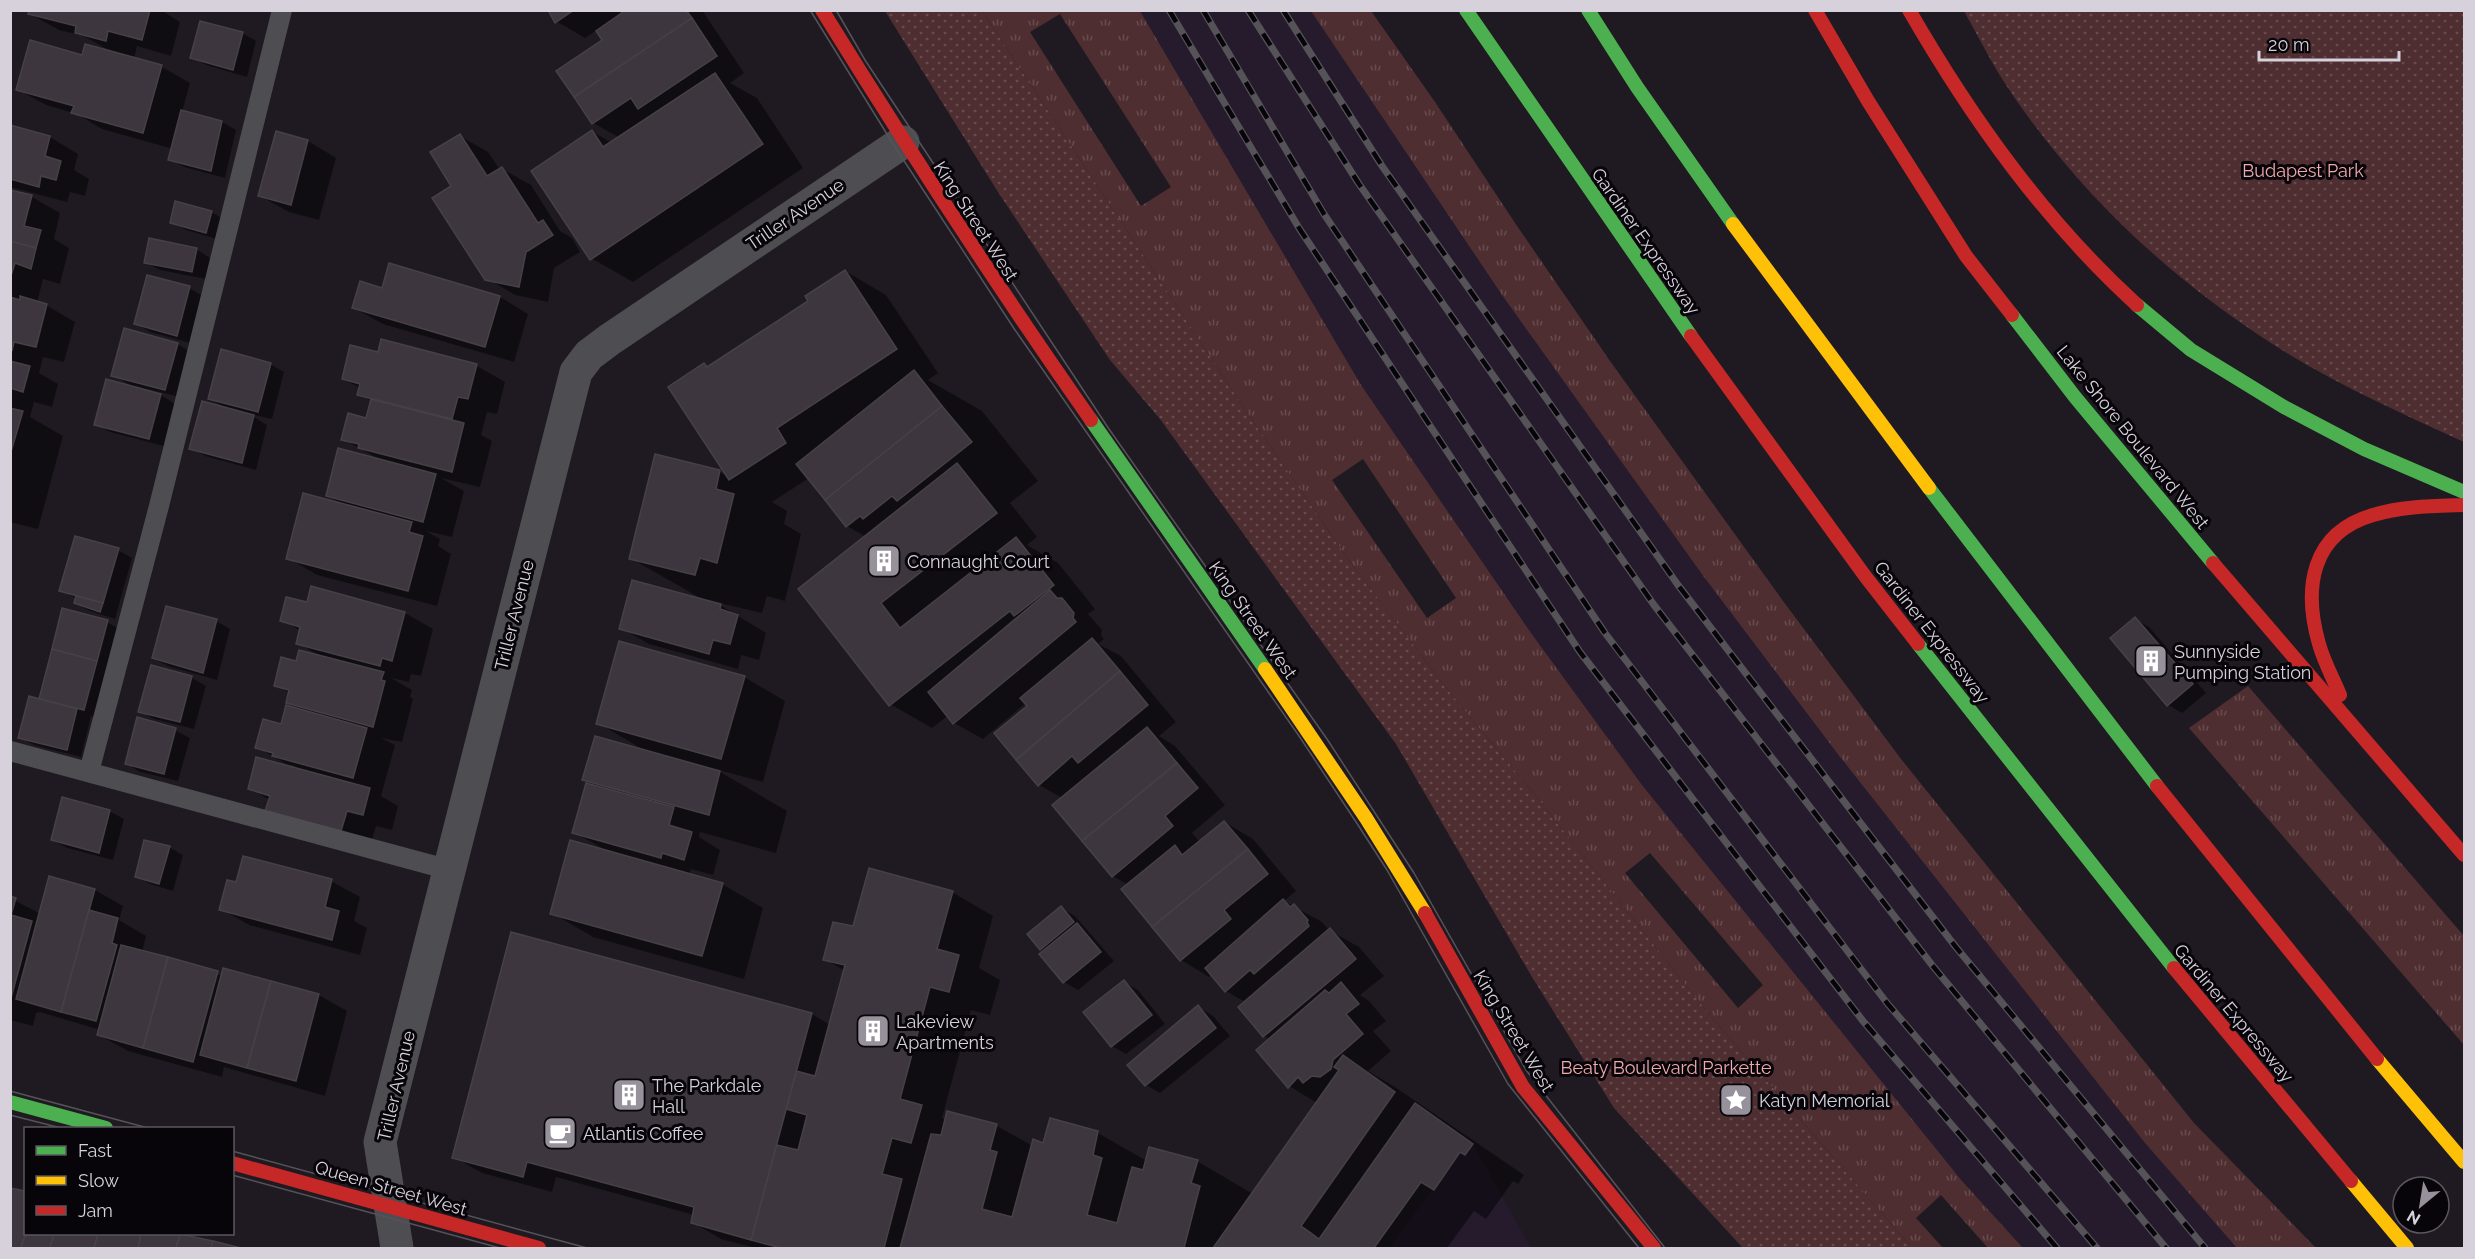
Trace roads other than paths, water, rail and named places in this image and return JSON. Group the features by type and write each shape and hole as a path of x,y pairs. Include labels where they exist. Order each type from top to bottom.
{"main road":[{"name":"King Street West","path":"822,10 903,142 1022,322 1307,729 1366,818 1405,878 1523,1087 1654,1248"},
{"name":"Gardiner Expressway","path":"1466,10 1691,337 1865,576 2151,941 2407,1248"},
{"path":"1588,10 1614,55 1759,261 1957,525 2207,852 2379,1064 2464,1162"},
{"name":"Lake Shore Boulevard West","path":"1815,10 1868,101 1966,256 2075,397 2211,560 2464,855"},
{"path":"1909,10 1939,65 1995,149 2068,238 2122,294 2193,351 2256,390 2333,434 2464,492"},
{"path":"2350,720 2319,644 2312,610 2313,574 2317,560 2325,545 2336,533 2348,524 2364,518 2419,507 2464,505"},
{"path":"10,1102 102,1127"},
{"name":"Queen Street West","path":"234,1164 539,1248"}],"street":[{"name":"Triller Avenue","path":"397,1248 380,1142 576,372 589,355 903,142"}],"lane":[{"path":"89,772 159,506 282,10"},
{"path":"10,751 450,870"}],"tram line":[{"path":"810,10 895,147 1015,330 1299,736 1358,825 1387,870 1508,1084 1639,1248"},
{"path":"836,10 865,60 1109,429 1327,739 1414,873 1526,1070 1665,1248"},
{"path":"10,1091 144,1127"},
{"path":"10,1115 57,1127"},
{"path":"234,1152 587,1248"},
{"path":"234,1176 500,1248"}],"railway":[{"path":"1169,10 1299,228 1580,652 1863,1021 2057,1248"},
{"path":"1203,10 1324,214 1605,633 1887,1003 2097,1248"},
{"path":"1248,10 1359,184 1654,605 1932,965 2166,1248"},
{"path":"1283,10 1382,166 1678,585 1955,946 2205,1248"}],"place":[{"name":"Connaught Court","path":"884,561"},
{"name":"Sunnyside Pumping Station","path":"2151,661"},
{"name":"Lakeview Apartments","path":"873,1031"},
{"name":"The Parkdale Hall","path":"629,1095"},
{"name":"Katyn Memorial","path":"1736,1100"},
{"name":"Atlantis Coffee","path":"560,1133"}],"park label":[{"name":"Budapest Park","path":"2303,170"},
{"name":"Beaty Boulevard Parkette","path":"1666,1067"}]}
